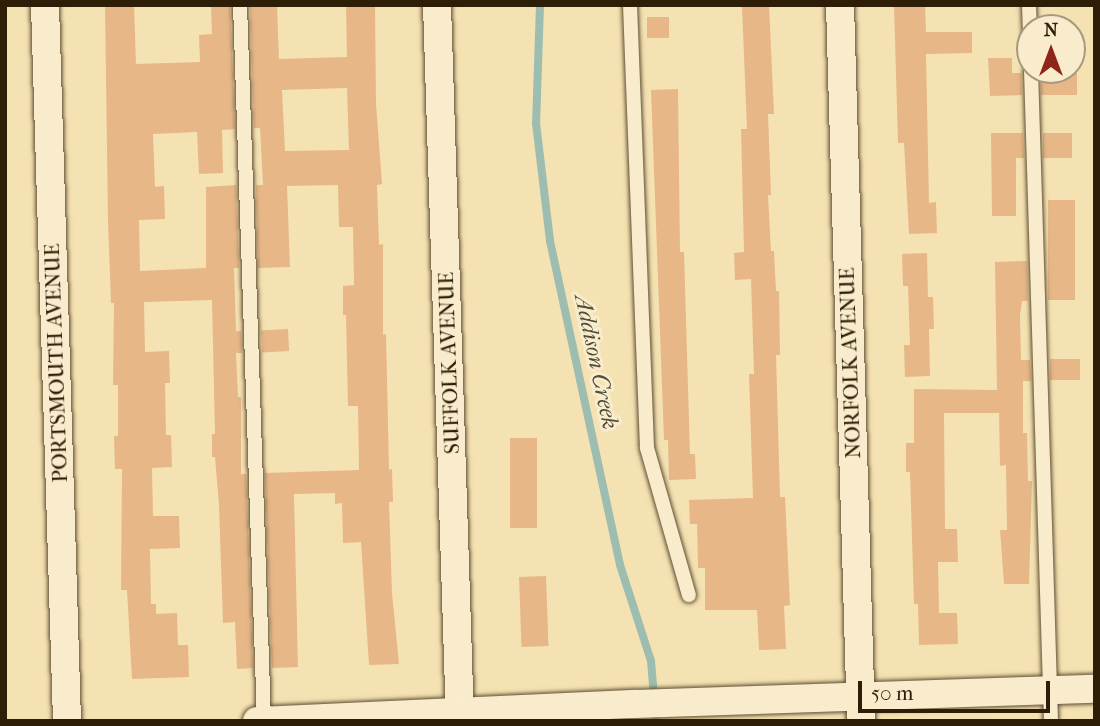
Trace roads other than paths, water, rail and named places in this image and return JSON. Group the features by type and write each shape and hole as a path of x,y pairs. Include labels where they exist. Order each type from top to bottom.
{"street":[{"name":"PORTSMOUTH AVENUE","path":"45,5 67,721"},
{"name":"SUFFOLK AVENUE","path":"437,5 460,717"},
{"name":"NORFOLK AVENUE","path":"840,5 860,710"},
{"path":"257,721 460,717 679,703 860,710 1095,689"}],"lane":[{"path":"240,5 264,720"},
{"path":"630,5 648,448 690,594"},
{"path":"1031,84 1051,721"}],"waterway":[{"name":"Addison Creek","path":"540,5 536,123 550,241 620,565 651,661 656,721"}]}
